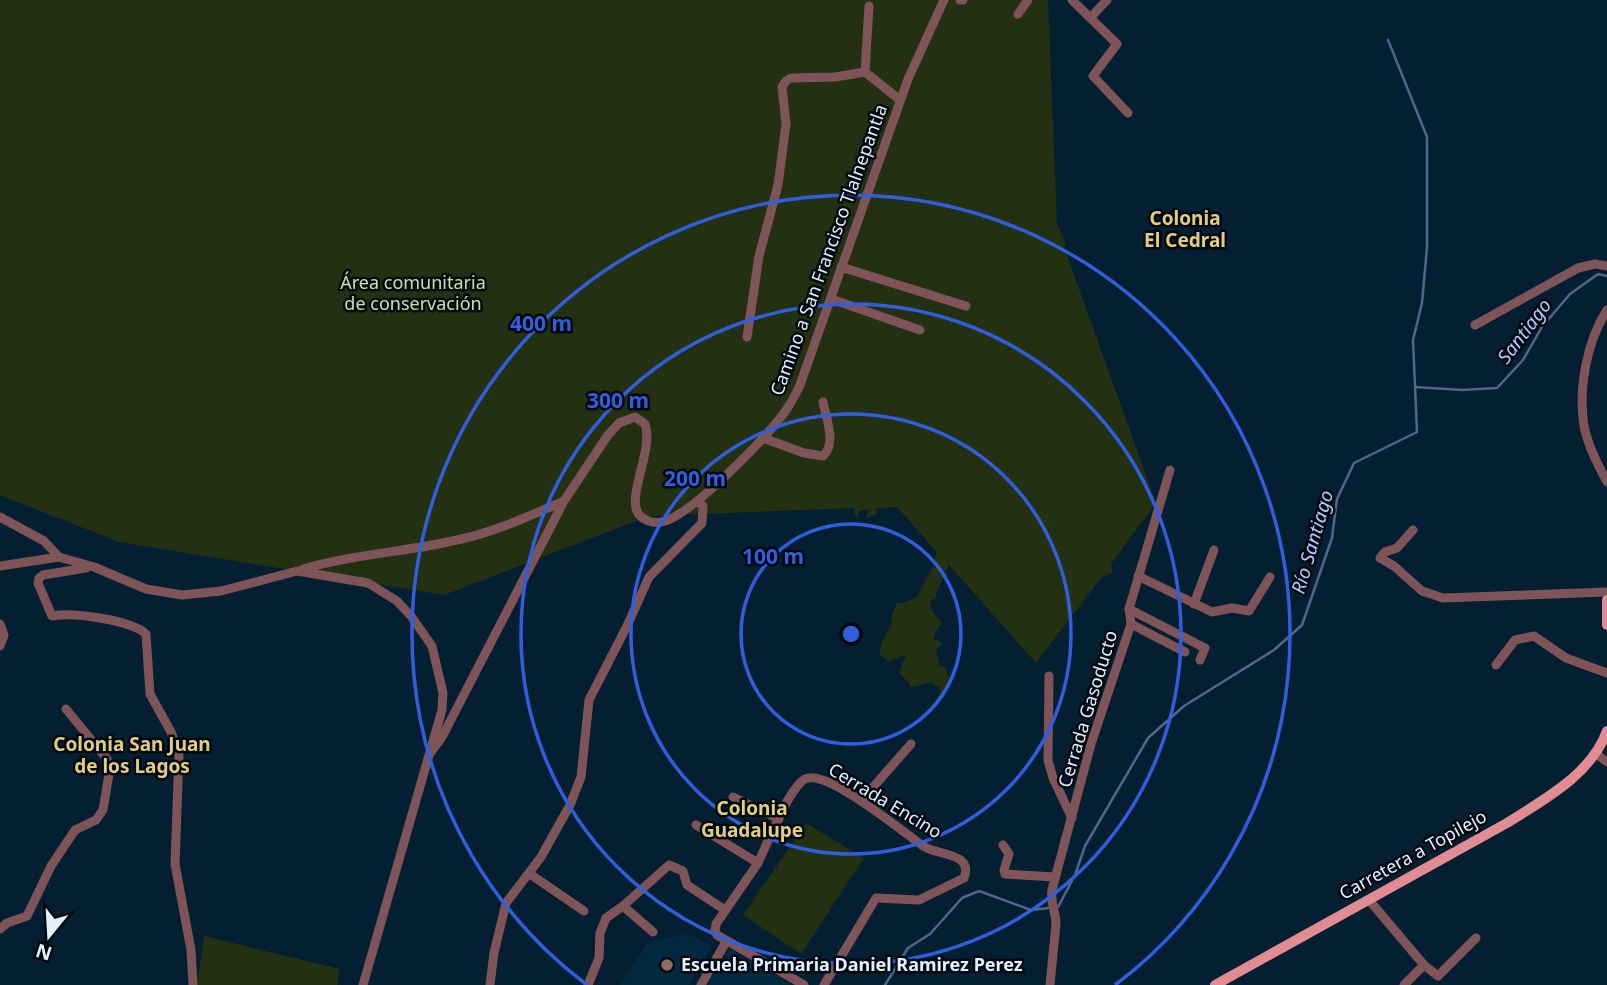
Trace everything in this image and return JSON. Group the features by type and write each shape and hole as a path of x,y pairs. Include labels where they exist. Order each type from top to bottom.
{"main road":[{"path":"1607,600 1607,625"},
{"name":"Carretera a Topilejo","path":"1215,985 1507,823 1545,799 1581,770 1606,735"}],"street":[{"name":"Camino a San Francisco Tlalnepantla","path":"431,752 442,737 564,501 619,423 635,417 645,424 648,431 647,443 635,500 639,515 647,520 662,522 697,501 782,417 800,385 900,100 944,0"},
{"path":"1018,14 1028,0"},
{"path":"1072,0 1117,44 1093,76 1128,113"},
{"path":"1091,17 1107,0"},
{"path":"865,72 869,6"},
{"path":"747,337 760,257 778,184 786,124 782,87 786,80 865,72 900,100"},
{"path":"1475,326 1578,268 1595,264 1607,265"},
{"path":"841,267 966,306"},
{"path":"831,299 920,330"},
{"path":"1607,310 1595,333 1588,358 1583,412 1584,428 1607,482"},
{"path":"763,438 804,453 823,456 831,443 823,402"},
{"name":"Cerrada Gasoducto","path":"1050,985 1056,916 1051,906 1055,877 1091,744 1130,624 1129,609 1170,470"},
{"path":"0,566 59,557 146,589 182,595 220,591 335,560 460,540 516,522 564,501"},
{"path":"490,985 494,953 506,903 530,874 570,805 582,778 589,700 649,577 702,523 703,506 697,501"},
{"path":"0,517 44,541 59,557"},
{"path":"1413,530 1397,548 1385,552 1380,558 1394,566 1422,591 1452,599 1607,592"},
{"path":"1194,604 1214,550"},
{"path":"94,568 43,575 38,583 52,616 79,614 135,627 146,634 150,694 172,733 179,755 175,864 191,950 193,985"},
{"path":"297,571 368,583 397,601 417,623 432,646 443,693 442,710 431,752 363,985"},
{"path":"1138,576 1212,612 1232,608 1249,611 1270,577"},
{"path":"1129,609 1205,648 1200,660"},
{"path":"0,624 4,635 0,646"},
{"path":"1130,624 1185,652"},
{"path":"1496,665 1515,640 1534,636 1566,658 1607,673"},
{"path":"1049,677 1048,760 1053,778 1072,818"},
{"path":"0,929 7,923 27,916 51,866 75,830 96,820 103,810 109,774 107,759 66,709"},
{"path":"861,801 911,744"},
{"path":"1595,753 1607,762"},
{"name":"Cerrada Encino","path":"779,819 794,790 805,779 823,779 861,801 928,849 960,859 966,865 964,878 919,900 876,898 824,985"},
{"path":"733,797 779,819 758,863 725,910 715,930 726,942 804,985"},
{"path":"696,825 758,863"},
{"path":"1003,845 1009,854 1005,874 1055,877"},
{"path":"588,985 598,958 606,918 669,865 683,871 687,885 725,910"},
{"path":"530,874 584,911"},
{"path":"1369,900 1433,974 1441,974 1476,938"},
{"path":"623,906 653,932"},
{"path":"701,985 726,942"},
{"path":"1404,985 1424,965"}],"shaded area":[{"name":"Escuela Primaria Daniel Ramirez Perez","path":"688,934 712,946 689,985 620,985 648,942"},
{"path":"729,948 792,985 707,985"}],"green space":[{"name":"Área comunitaria de conservación","path":"0,0 1048,0 1057,224 1156,503 1111,564 1112,573 1101,578 1036,663 949,565 936,598 930,602 932,611 942,623 933,641 938,640 942,644 936,650 940,666 945,667 951,686 939,698 940,685 936,687 931,683 911,687 899,672 906,656 889,662 879,654 897,603 917,597 934,564 936,551 897,507 878,508 875,510 878,514 866,518 869,509 859,511 857,517 854,514 855,508 649,516 444,595 119,542 0,495"},
{"path":"806,823 864,858 801,954 743,915"},
{"path":"204,936 340,969 337,985 197,985"}],"waterway":[{"name":"Río Santiago","path":"885,985 908,948 930,934 962,898 979,891 1031,910 1058,907 1075,875 1085,846 1148,738 1184,706 1274,650 1302,625 1332,538 1337,499 1354,463 1417,432 1413,340 1422,303 1427,247 1427,137 1388,40"},
{"name":"Santiago","path":"1415,387 1462,390 1497,388 1523,360 1542,327 1570,294 1598,274 1607,276"}],"place":[{"name":"Escuela Primaria Daniel Ramirez Perez","path":"667,965"}],"district":[{"name":"Colonia El Cedral","path":"1185,229"},
{"name":"Colonia San Juan de los Lagos","path":"132,755"},
{"name":"Colonia Guadalupe","path":"752,819"}]}
